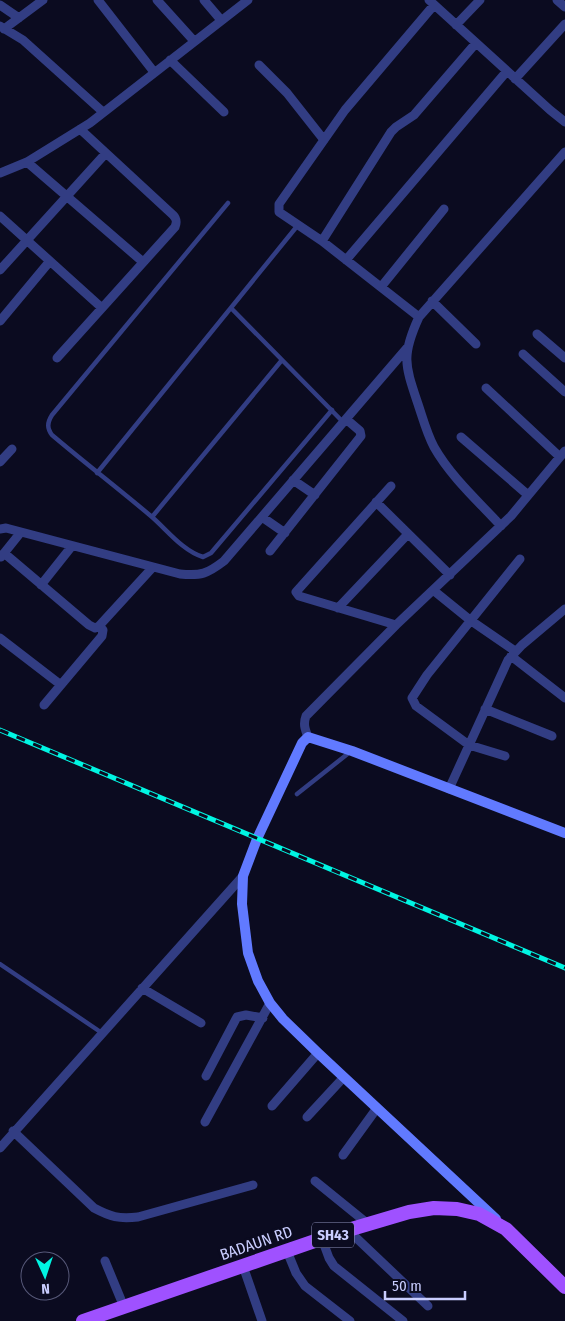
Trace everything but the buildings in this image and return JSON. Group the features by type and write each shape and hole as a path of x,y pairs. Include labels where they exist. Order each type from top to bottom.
{"main road":[{"path":"506,1229 344,1078 270,1004 258,981 248,953 242,904 242,876 257,839 302,743 308,737 565,833"},
{"name":"BADAUN RD","path":"83,1321 107,1318 124,1307 348,1230 409,1212 434,1208 457,1209 479,1214 506,1229 565,1287"}],"street":[{"path":"98,0 154,72"},
{"path":"157,0 194,41"},
{"path":"204,0 221,20"},
{"path":"1,170 27,162 80,129 248,0"},
{"path":"456,25 480,0"},
{"path":"557,0 565,7"},
{"path":"2,27 19,18 37,2"},
{"path":"419,316 322,241 279,212 280,204 346,110 432,2 515,79 565,122"},
{"path":"0,5 19,18"},
{"path":"515,79 565,24"},
{"path":"2,27 23,40 103,112"},
{"path":"322,241 391,132 396,126 414,115 476,43"},
{"path":"170,60 224,112"},
{"path":"259,65 287,93 324,140"},
{"path":"346,260 507,71"},
{"path":"57,358 175,227 176,218 80,129"},
{"path":"501,526 450,471 434,447 408,374 407,348 419,316 565,152"},
{"path":"0,270 106,153"},
{"path":"27,162 143,262"},
{"path":"381,286 444,209"},
{"path":"0,216 102,308"},
{"path":"0,320 50,262"},
{"path":"432,301 476,344"},
{"path":"537,334 565,358"},
{"path":"0,529 6,528 180,574 197,576 210,572 224,561 407,348"},
{"path":"523,354 565,392"},
{"path":"308,737 304,728 306,716 396,625 501,526 563,454 486,388"},
{"path":"270,552 360,436 360,431 345,420"},
{"path":"461,437 528,495"},
{"path":"0,462 12,449"},
{"path":"293,480 314,495"},
{"path":"391,486 296,592 299,596 396,625"},
{"path":"376,502 450,575"},
{"path":"262,517 284,533"},
{"path":"21,532 2,556 41,585 88,625 96,628 153,567"},
{"path":"338,608 408,534"},
{"path":"41,585 72,546"},
{"path":"504,756 469,745 416,706 412,698 427,675 520,559"},
{"path":"433,590 565,698"},
{"path":"449,789 485,709 513,654 565,609"},
{"path":"44,705 102,636 103,630 99,626"},
{"path":"0,638 61,685"},
{"path":"485,709 552,736"},
{"path":"0,1148 242,876"},
{"path":"142,988 201,1024"},
{"path":"205,1122 270,1004"},
{"path":"206,1076 237,1017 246,1015 263,1018"},
{"path":"272,1106 318,1053"},
{"path":"307,1117 344,1078"},
{"path":"343,1155 377,1108"},
{"path":"13,1132 94,1208 108,1216 120,1218 138,1217 253,1185"},
{"path":"315,1181 368,1224"},
{"path":"348,1230 428,1306"},
{"path":"322,1239 334,1266 403,1321"},
{"path":"287,1251 296,1273 305,1286 350,1321"},
{"path":"105,1261 124,1307"},
{"path":"243,1266 262,1321"}],"lane":[{"path":"228,203 48,421 48,428 52,435 194,554 203,557 212,553 332,410"},
{"path":"97,473 298,225"},
{"path":"231,308 332,410 345,420"},
{"path":"152,517 282,360"},
{"path":"297,794 352,752"},
{"path":"0,964 102,1033"}],"railway":[{"path":"0,730 565,968"}]}
